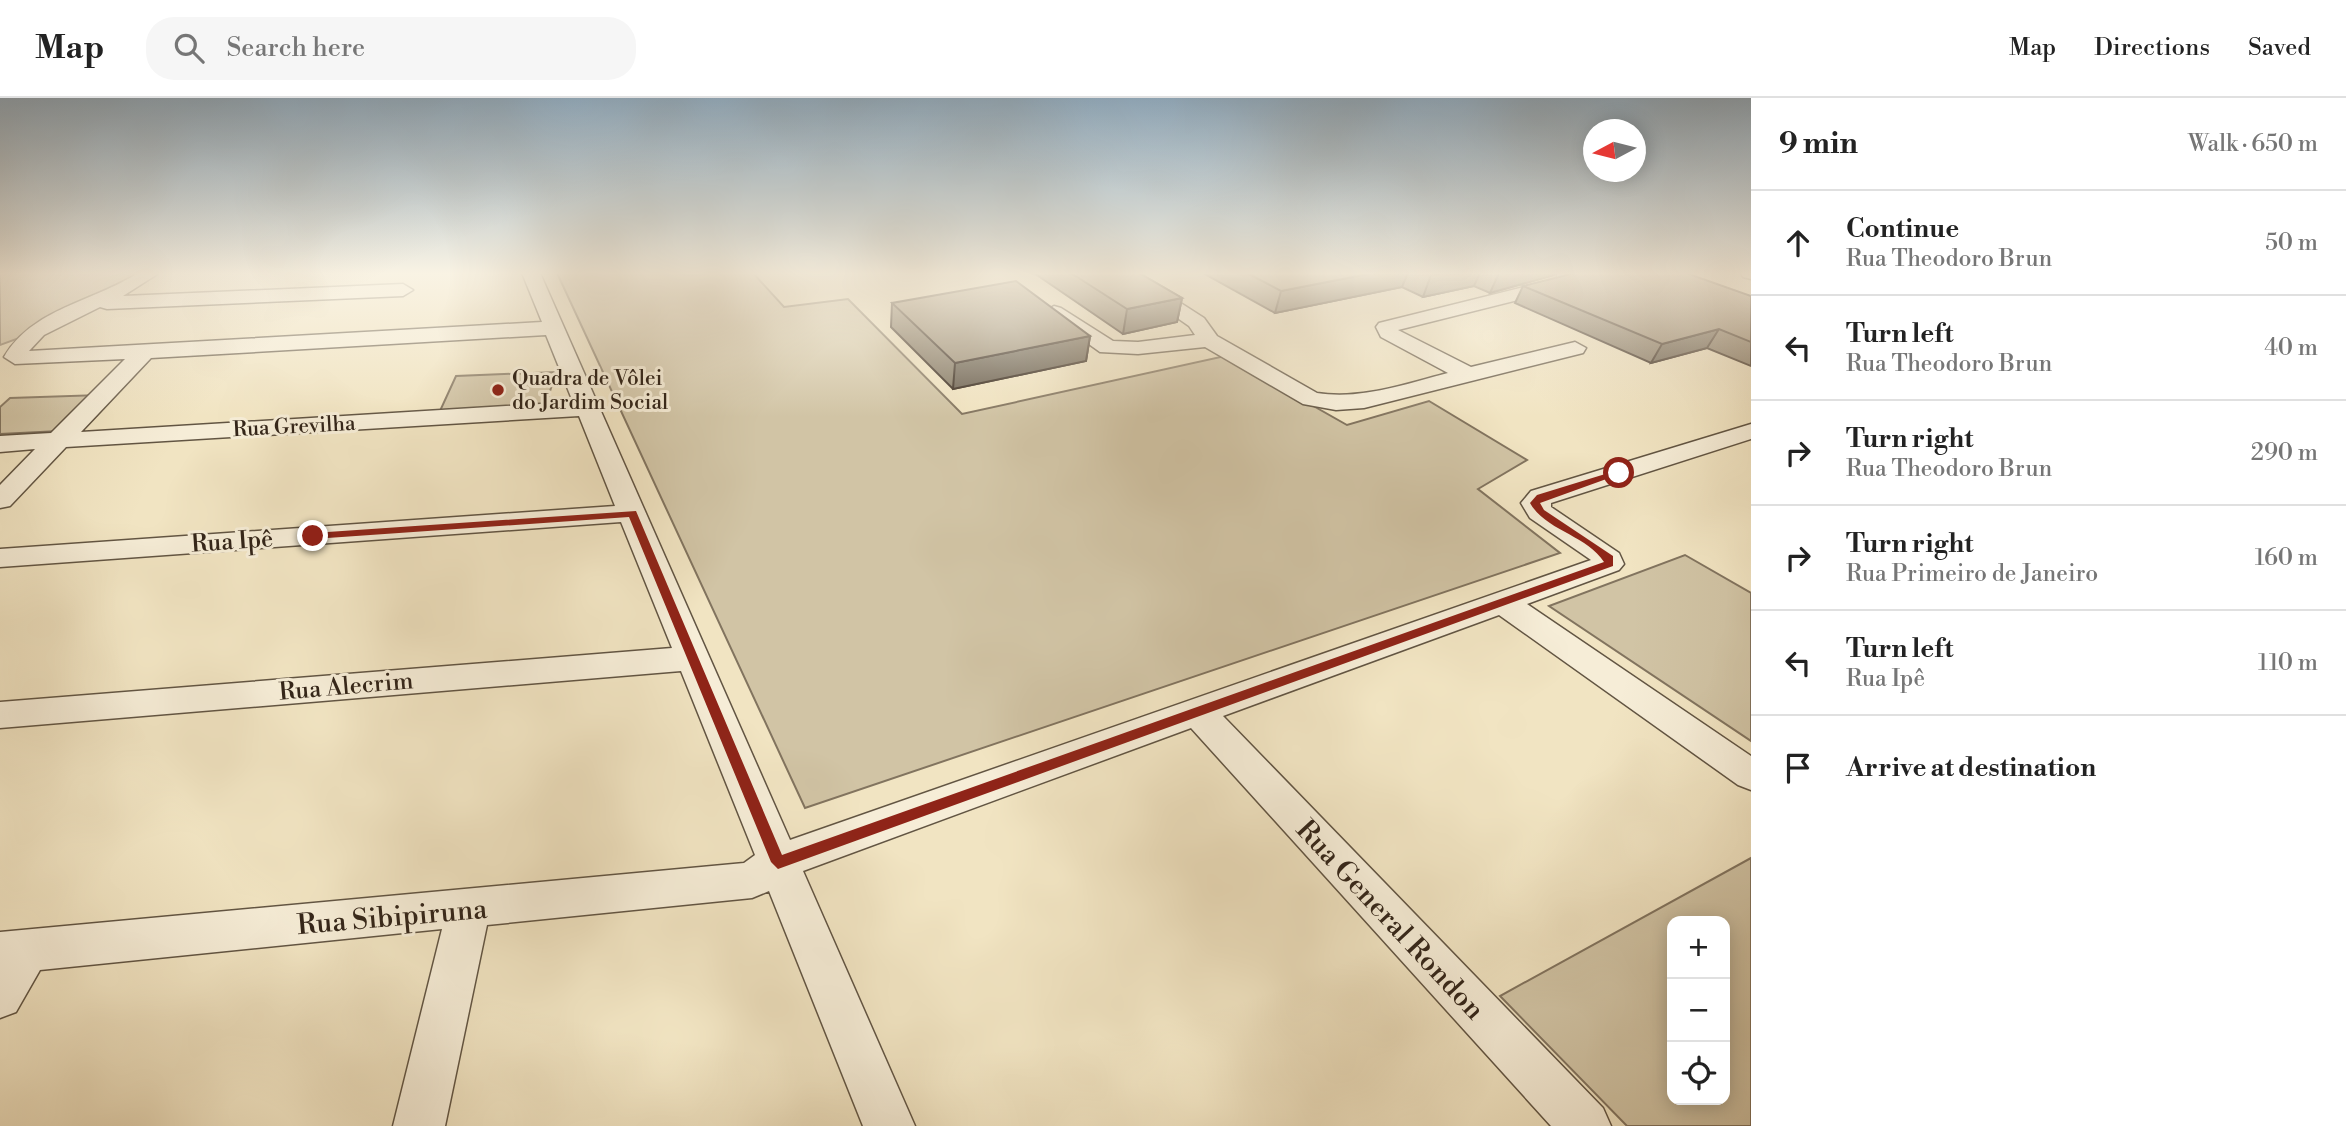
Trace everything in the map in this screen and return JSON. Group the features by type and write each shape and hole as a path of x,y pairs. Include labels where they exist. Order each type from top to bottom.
{"street":[{"path":"58,321 30,334 17,349 15,357 20,359 554,328"},
{"path":"374,338 384,321"},
{"path":"551,321 889,1126"},
{"path":"1068,321 1108,347 1138,348 1209,340"},
{"path":"1195,321 1209,340 1302,394 1336,403 1364,401 1574,348"},
{"path":"1415,321 1384,329 1466,374"},
{"path":"0,500 145,352"},
{"name":"Rua Grevilha","path":"0,444 588,408"},
{"name":"Rua Sibipiruna","path":"14,951 752,880 778,862 1609,564 1609,559 1595,547 1540,512 1535,503 1541,497 1751,431"},
{"name":"Rua Ipê","path":"0,558 632,513"},
{"path":"1502,602 1751,775"},
{"name":"Rua Alecrim","path":"0,715 693,658"},
{"name":"Rua General Rondon","path":"1198,712 1585,1126"},
{"path":"419,1126 469,908"},
{"path":"0,996 14,951"}],"shaded area":[{"path":"0,321 57,321 30,334 0,345"},
{"path":"579,321 870,321 962,414 1225,356 1347,425 1429,401 1527,460 1478,489 1560,553 805,808"},
{"path":"556,372 546,404 439,413 456,376"},
{"path":"99,395 60,431 0,434 0,407 10,398"},
{"path":"1685,555 1751,593 1751,741 1549,606"},
{"path":"1751,858 1751,1126 1627,1126 1500,996"}],"building":[{"path":"911,321 1070,321 1090,336 955,363"},
{"path":"1607,321 1751,321 1751,342 1719,329 1662,344"}],"place":[{"name":"Quadra de Vôlei do Jardim Social","path":"498,390"}],"route":[{"path":"313,536 632,513 778,862 1609,564 1609,559 1595,547 1540,512 1535,503 1541,497 1619,473"}]}
